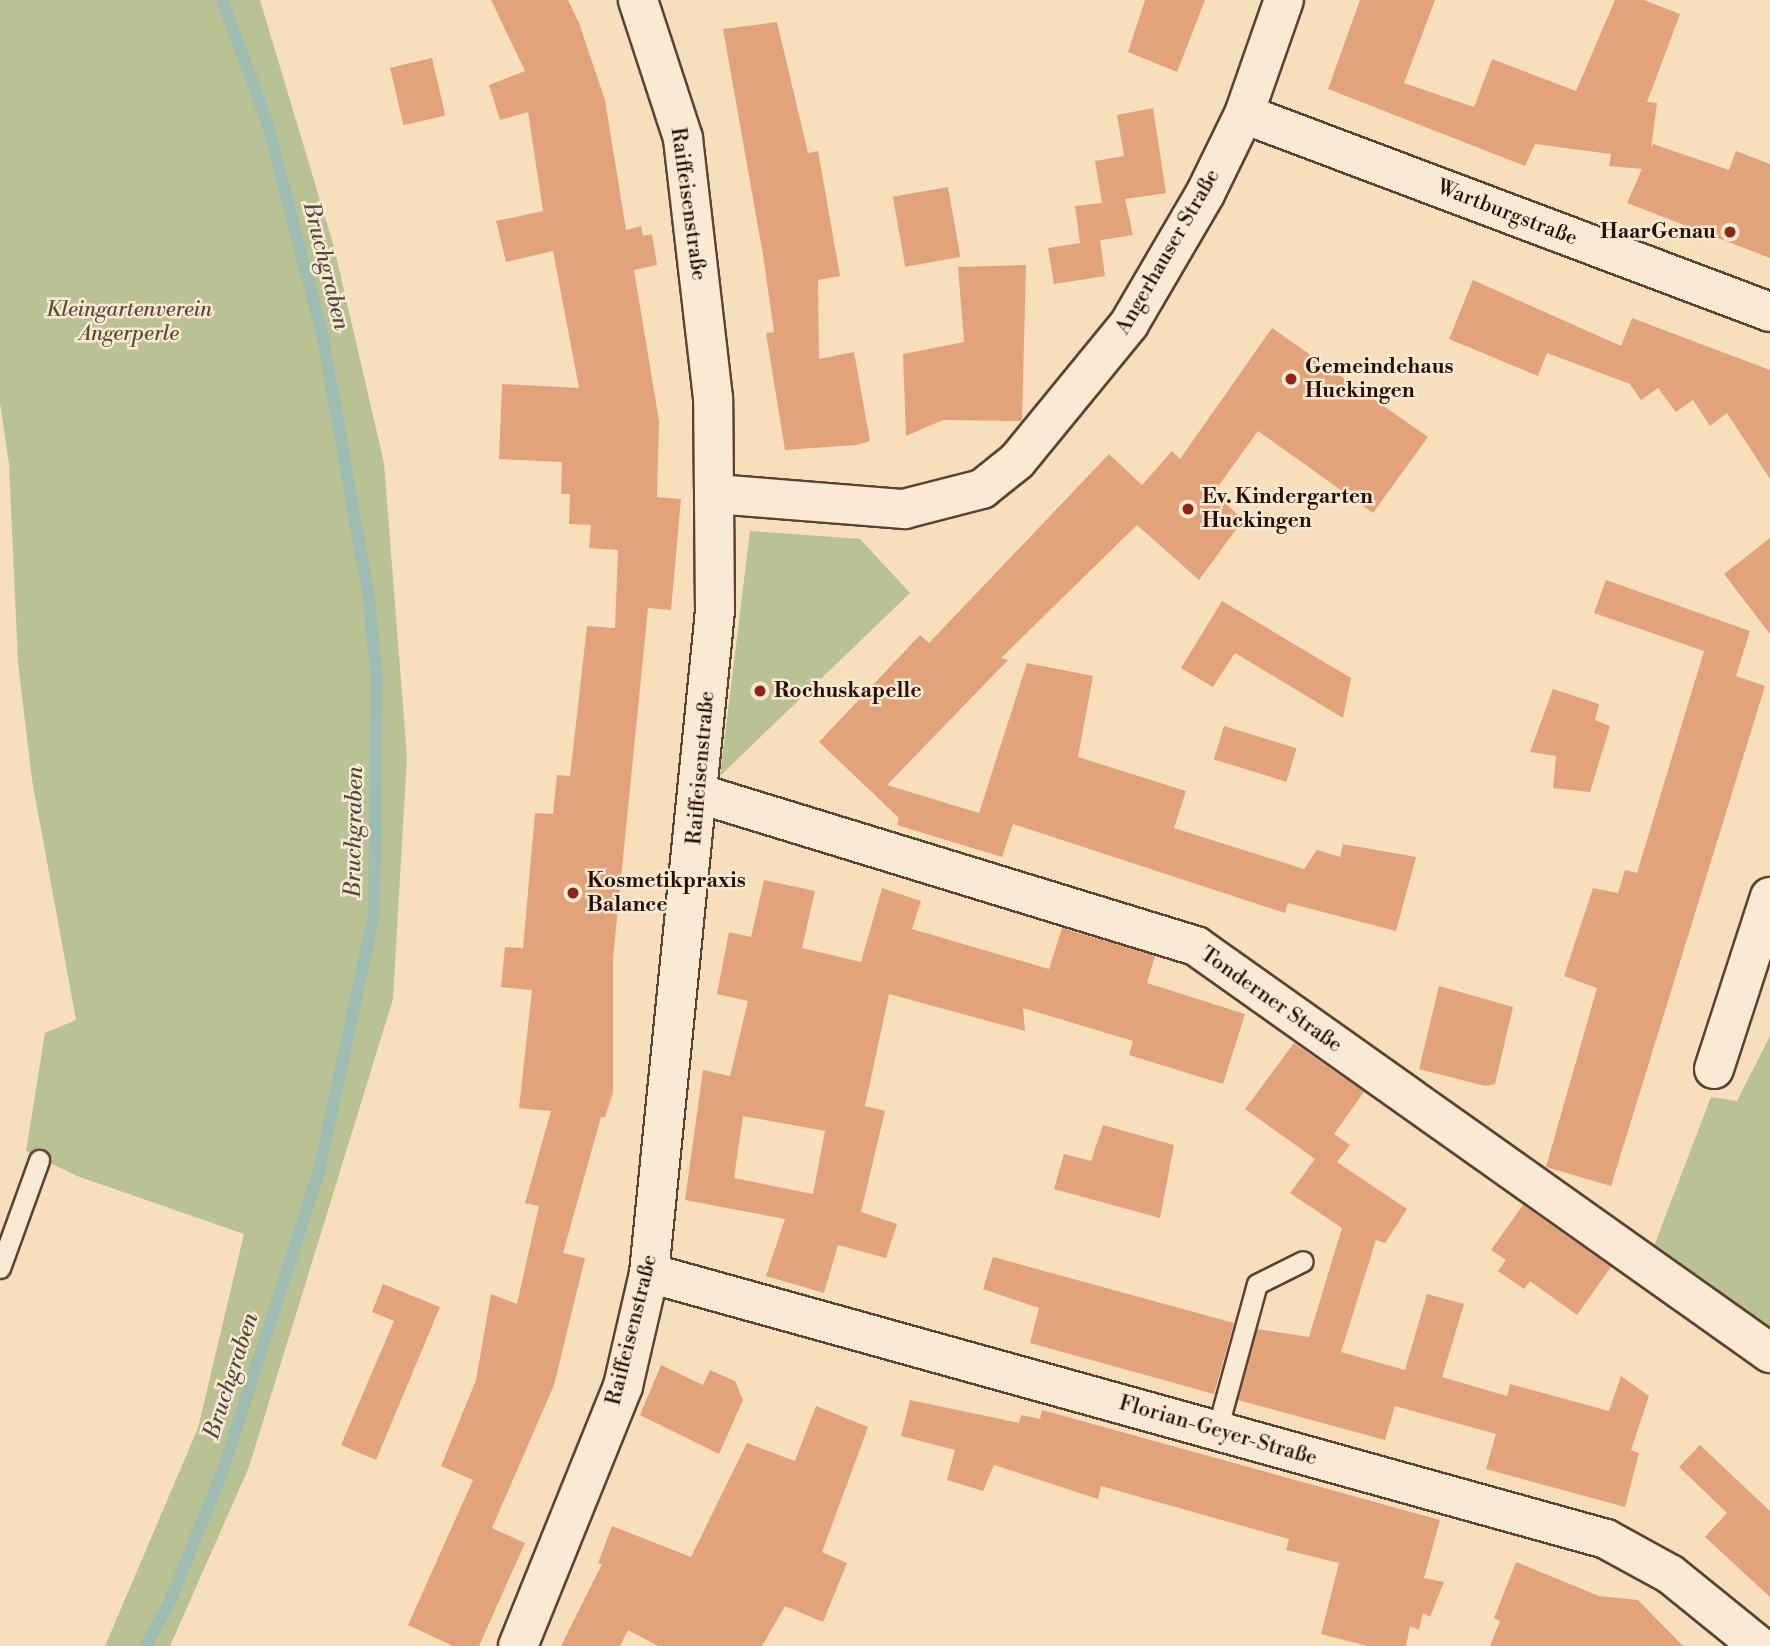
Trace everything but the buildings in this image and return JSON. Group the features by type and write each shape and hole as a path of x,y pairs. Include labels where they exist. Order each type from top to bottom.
{"street":[{"name":"Raiffeisenstraße","path":"518,1646 623,1386 649,1273 700,794 715,611 713,398 683,138 639,0"},
{"name":"Angerhauser Straße","path":"716,494 904,509 982,489 1050,426 1129,324 1244,114 1284,0"},
{"name":"Wartburgstraße","path":"1244,114 1770,312"},
{"name":"Tonderner Straße","path":"700,794 1196,946 1770,1353"},
{"path":"1714,1069 1770,897"},
{"name":"Florian-Geyer-Straße","path":"649,1273 1606,1539 1670,1574 1759,1646"}],"lane":[{"path":"0,1268 39,1160"},
{"path":"1217,1430 1257,1284 1303,1261"}],"green space":[{"name":"Kleingartenverein Angerperle","path":"0,0 260,0 334,247 384,463 407,757 393,999 249,1467 170,1646 105,1646 198,1428 244,1234 77,1176 26,1151 45,1033 76,1020 32,780 18,662 9,464 0,403"},
{"path":"750,531 860,539 910,593 720,776"},
{"path":"1770,1036 1770,1336 1708,1293 1654,1246 1711,1097 1737,1101"}],"waterway":[{"name":"Bruchgraben","path":"146,1646 170,1601 222,1473 319,1171 374,915 377,681 369,599 323,338 267,122 222,0"}],"place":[{"name":"HaarGenau","path":"1730,232"},
{"name":"Gemeindehaus Huckingen","path":"1291,379"},
{"name":"Ev. Kindergarten Huckingen","path":"1188,509"},
{"name":"Rochuskapelle","path":"760,691"},
{"name":"Kosmetikpraxis Balance","path":"573,893"}]}
